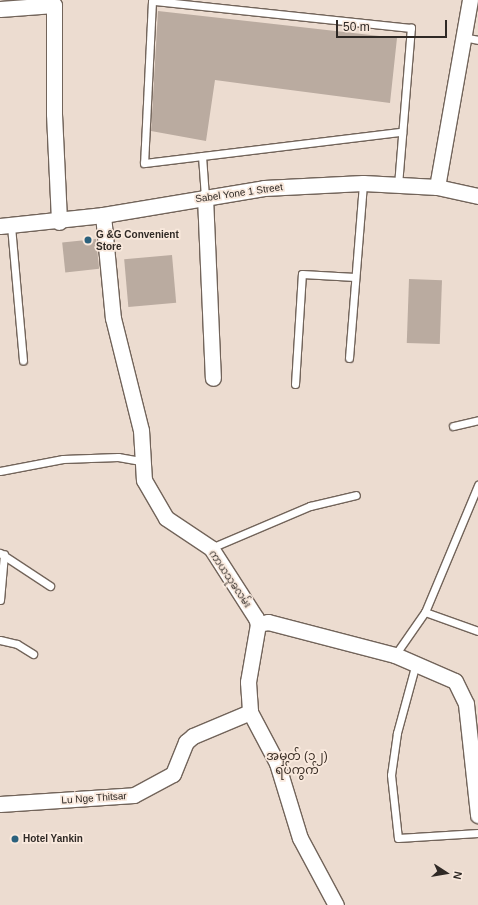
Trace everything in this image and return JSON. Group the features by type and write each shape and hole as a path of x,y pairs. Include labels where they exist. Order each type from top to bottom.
{"street":[{"path":"437,187 471,38 470,0"},
{"path":"0,9 54,5 54,114 58,222"},
{"name":"Sabel Yone 1 Street","path":"5,226 58,222 103,216 205,197 264,188 363,183 437,187 478,196"},
{"path":"205,197 213,378"},
{"name":"ကာယသုခလမ်း","path":"103,216 112,318 141,430 140,462 144,480 166,518 211,548 258,624"},
{"path":"336,905 300,838 277,763 250,712 248,682 258,624 268,622 395,655 455,681 466,704 478,813"},
{"name":"Lu Nge Thitsar","path":"0,804 134,795 174,774 186,742 192,736 250,712"}],"lane":[{"path":"398,185 411,28 152,1 144,163 402,132"},
{"path":"202,156 205,197"},
{"path":"349,358 363,183"},
{"path":"5,226 23,360"},
{"path":"295,384 302,274 355,277"},
{"path":"454,426 478,420"},
{"path":"0,471 63,459 118,457 140,462"},
{"path":"395,655 425,612 478,485"},
{"path":"211,548 310,506 356,495"},
{"path":"2,553 28,574 50,586"},
{"path":"0,600 2,553"},
{"path":"425,612 478,631"},
{"path":"0,640 17,644 33,654"},
{"path":"416,663 397,732 391,775 398,838 478,833"}],"building":[{"path":"158,11 397,38 390,103 215,80 206,141 151,131"},
{"path":"96,239 99,269 65,272 62,243"},
{"path":"172,255 176,303 128,307 124,259"},
{"path":"409,279 442,280 440,344 407,343"}],"place":[{"name":"G &G Convenient Store","path":"88,240"},
{"name":"Hotel Yankin","path":"15,839"}],"district":[{"name":"အမှတ် (၁၂) ရပ်ကွက်","path":"297,764"}]}
